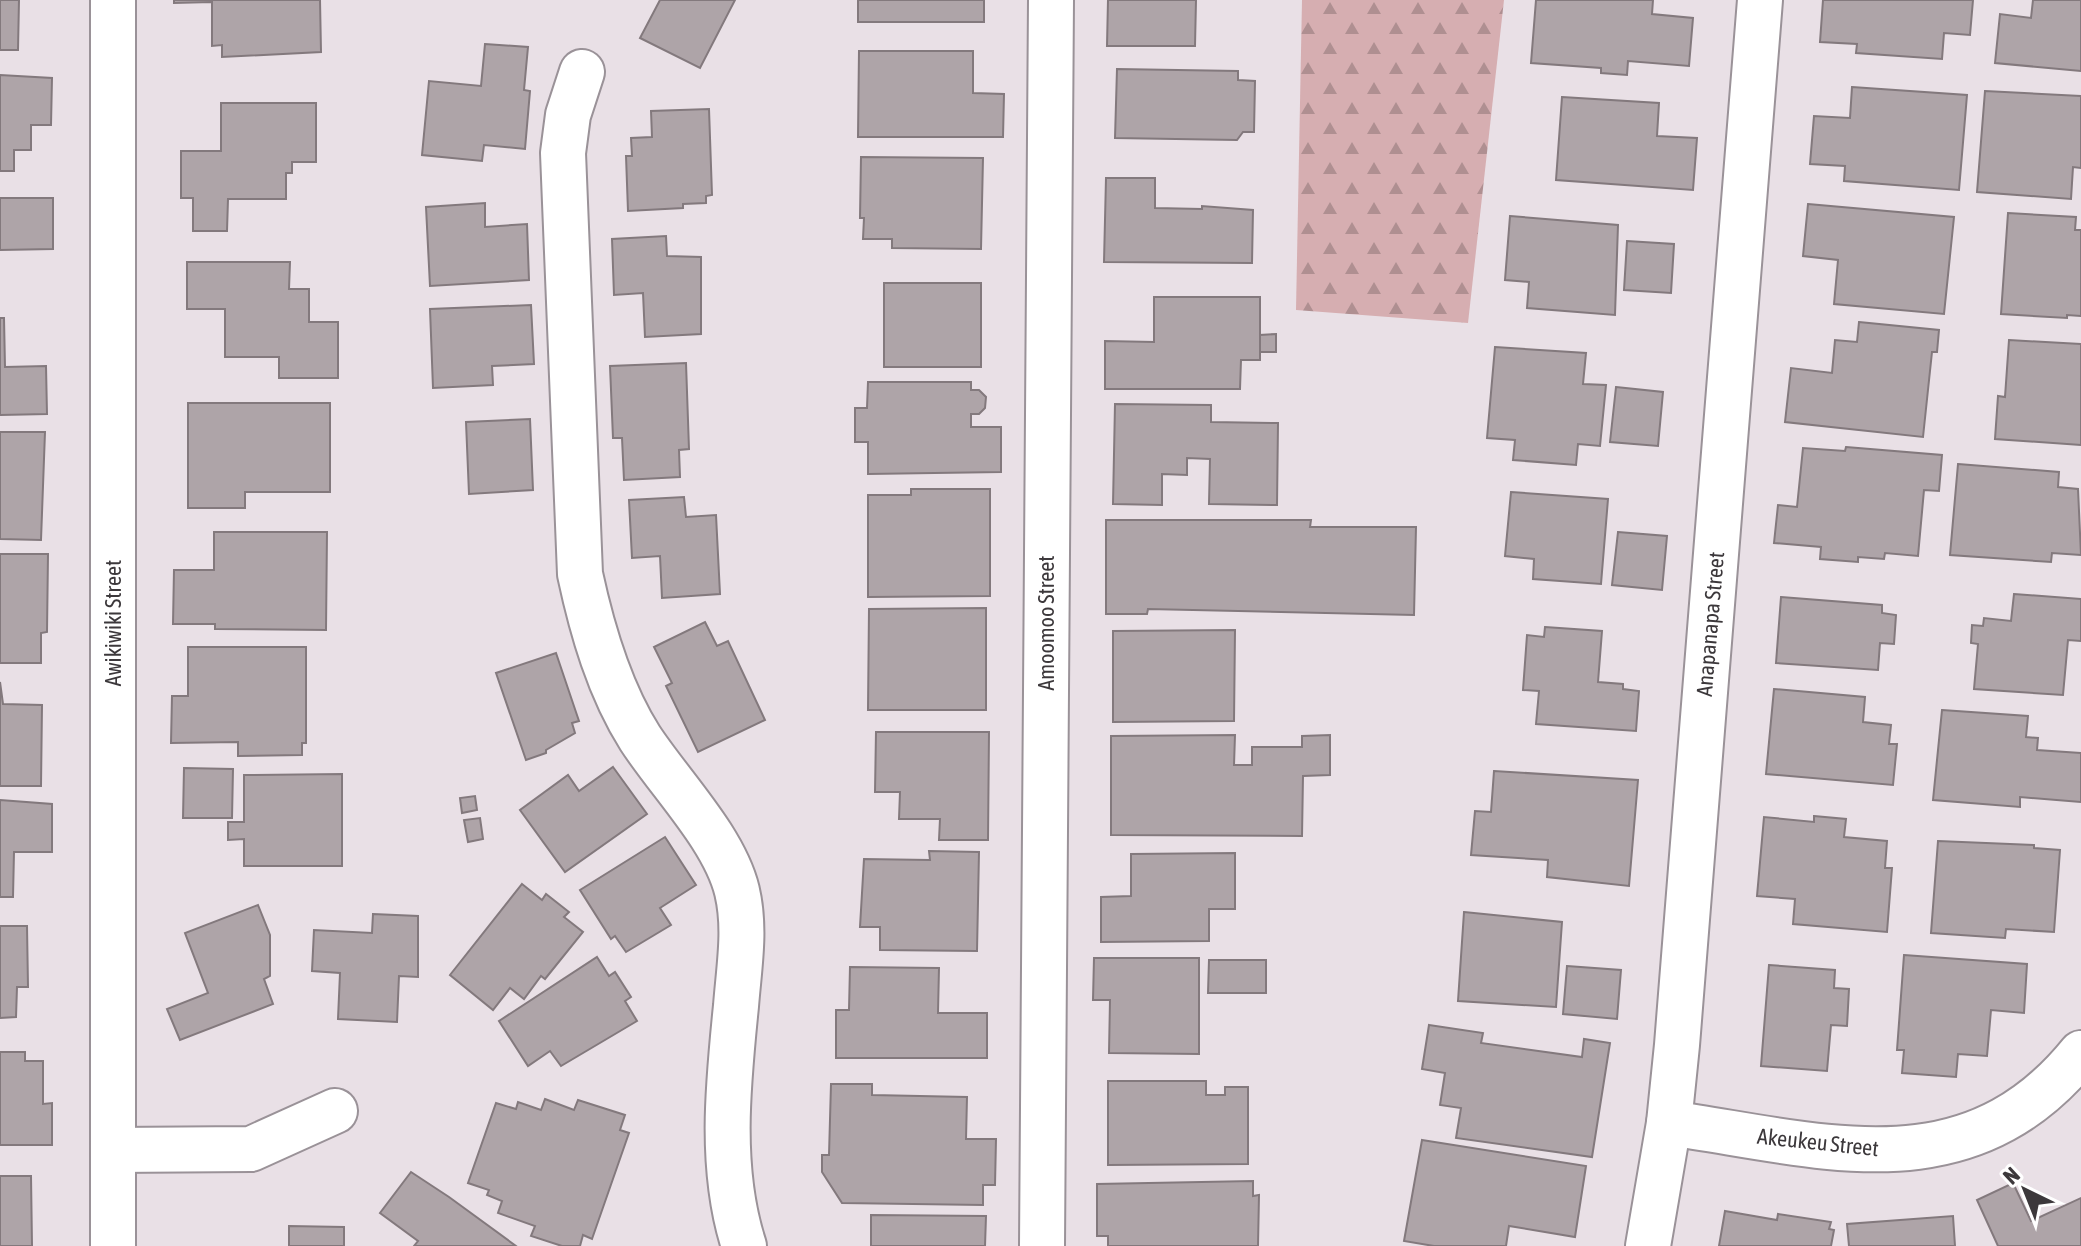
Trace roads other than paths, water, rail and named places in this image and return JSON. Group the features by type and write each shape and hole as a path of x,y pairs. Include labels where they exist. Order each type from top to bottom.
{"street":[{"name":"Awikiwiki Street","path":"113,0 113,1246"},
{"name":"Amoomoo Street","path":"1042,1246 1051,0"},
{"name":"Anapanapa Street","path":"1648,1246 1669,1123 1760,0"},
{"path":"582,72 568,115 563,153 580,574 594,628 625,713 720,851 737,889 743,930 727,1095 733,1213 744,1246"},
{"name":"Akeukeu Street","path":"1669,1123 1863,1152 1919,1148 1963,1138 2005,1120 2039,1097 2081,1053"},
{"path":"113,1150 251,1149 335,1111"}]}
